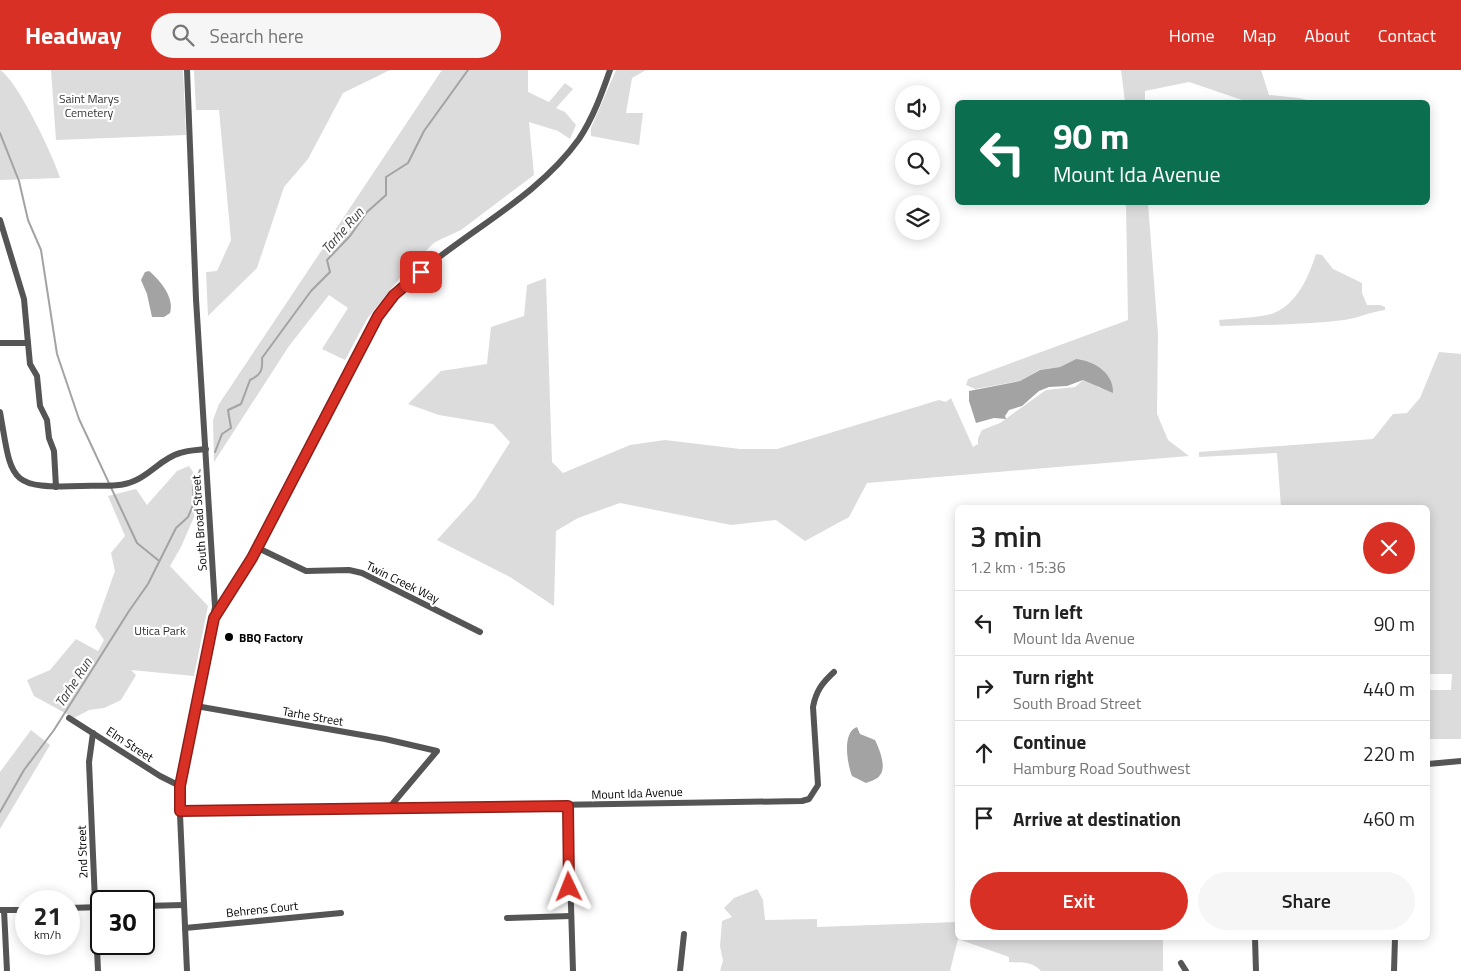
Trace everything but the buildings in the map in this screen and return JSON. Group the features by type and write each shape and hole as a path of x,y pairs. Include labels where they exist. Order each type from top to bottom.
{"street":[{"name":"South Broad Street","path":"186,70 196,299 206,449 214,618 180,786 187,971"},
{"path":"214,618 233,591 258,548 378,316 407,283 513,203 558,164 585,128 610,70"},
{"path":"0,220 24,299 30,364 37,376 40,406 47,420 49,438 54,451 56,488"},
{"path":"0,343 28,343"},
{"path":"0,412 6,454 12,469 25,482 33,485 56,488 130,483 180,452 206,449"},
{"name":"Twin Creek Way","path":"258,548 306,571 349,570 362,573 480,632"},
{"name":"Mount Ida Avenue","path":"180,811 802,801 809,799 818,785 813,707 815,696 820,686 834,672"},
{"name":"Tarhe Street","path":"196,706 426,747 437,751 389,808"},
{"name":"Elm Street","path":"69,718 160,776 180,786"},
{"name":"2nd Street","path":"93,733 89,762 97,890"},
{"path":"1430,764 1461,762"},
{"path":"568,806 573,971"},
{"path":"155,906 184,905"},
{"path":"7,971 2,910 15,910"},
{"name":"Behrens Court","path":"186,928 341,913"},
{"path":"507,918 571,916"},
{"path":"680,971 684,934"},
{"path":"1256,940 1256,971"},
{"path":"1394,971 1396,940"},
{"name":"2nd Street","path":"98,955 98,971"},
{"path":"1180,963 1186,971"}],"green space":[{"path":"0,70 16,88 25,103 43,137 60,178 0,180"},
{"name":"Saint Marys Cemetery","path":"51,70 183,70 186,135 56,140"},
{"path":"194,70 390,70 343,93 308,159 284,187 257,268 208,316 206,272 217,271 231,240 219,110 196,110"},
{"path":"442,70 528,70 528,92 549,102 565,83 573,89 556,108 565,112 576,125 570,139 558,131 529,122 534,175 461,230 435,242 407,269 367,319 345,360 322,349 348,308 329,295 289,346 214,462 213,420 219,404"},
{"path":"616,70 646,70 632,78 626,113 643,113 639,145 591,136 591,128"},
{"path":"1121,70 1261,70 1269,95 1307,100 1242,100 1189,82 1145,91 1145,100 1125,100"},
{"path":"1126,205 1148,205 1158,334 1157,414 1168,440 1189,456 867,483 849,517 805,541 776,520 731,525 620,503 578,518 556,531 554,606 510,577 437,540 475,498 510,442 493,424 439,415 408,404 441,371 487,364 491,327 524,316 527,285 546,278 552,462 563,473 630,445 665,440 740,449 777,449 939,400 946,402 951,398 973,447 978,444 978,438 982,430 1000,423 1046,390 1075,387 1083,380 1093,383 1101,389 1076,359 1060,367 1039,370 1020,381 975,389 966,385 968,379 1128,320"},
{"path":"1316,254 1322,255 1333,269 1362,283 1362,293 1367,305 1380,305 1385,307 1385,310 1329,322 1220,326 1219,320 1262,316 1282,309 1296,296 1301,288"},
{"path":"1439,352 1461,354 1461,739 1430,739 1430,690 1451,690 1452,674 1430,674 1430,505 1281,505 1277,453 1199,457 1199,452 1373,439 1393,414 1407,413 1420,398"},
{"name":"Utica Park","path":"189,466 198,480 194,517 181,547 170,566 208,606 194,676 131,670 136,675 121,700 104,708 89,710 74,718 34,696 27,680 50,670 76,639 98,651 104,640 95,627 115,571 111,553 125,536 108,496 136,489 147,505 177,471"},
{"path":"31,730 50,745 0,829 0,772"},
{"path":"757,889 763,900 765,920 817,919 817,927 955,922 955,940 958,940 950,971 720,971 723,961 720,946 722,921 732,917 724,908 734,898"},
{"path":"961,940 1163,940 1163,971 1041,971 1030,964 1009,962 1009,957"}],"shaded area":[{"path":"149,271 162,284 170,301 170,313 164,317 152,317 147,294 141,280 145,272"},
{"path":"1076,359 1090,362 1102,369 1110,380 1113,393 1083,380 1067,386 1049,387 1039,391 1022,406 1009,410 1005,416 1006,419 994,418 976,423 969,401 969,391 1020,381 1040,370 1060,367"},
{"path":"857,727 860,734 875,740 883,763 882,772 879,776 866,783 852,776 849,764 847,749 849,735"}],"waterway":[{"name":"Tarhe Run","path":"215,452 222,434 231,428 228,410 241,404 250,380 260,372 262,358 311,291 330,272 327,260 350,236 367,212 386,195 386,177 408,163 424,131 468,70"},
{"name":"Tarhe Run","path":"0,133 19,181 28,220 41,250 57,354 79,419 137,543 158,560"},
{"name":"Tarhe Run","path":"0,812 24,770 54,730 148,584 176,528 188,517 194,503 193,488 200,470"}],"place":[{"name":"BBQ Factory","path":"229,637"}],"route":[{"path":"421,272 394,295 378,316 247,568 229,599 214,618 180,786 180,811 568,806 569,887"}]}
